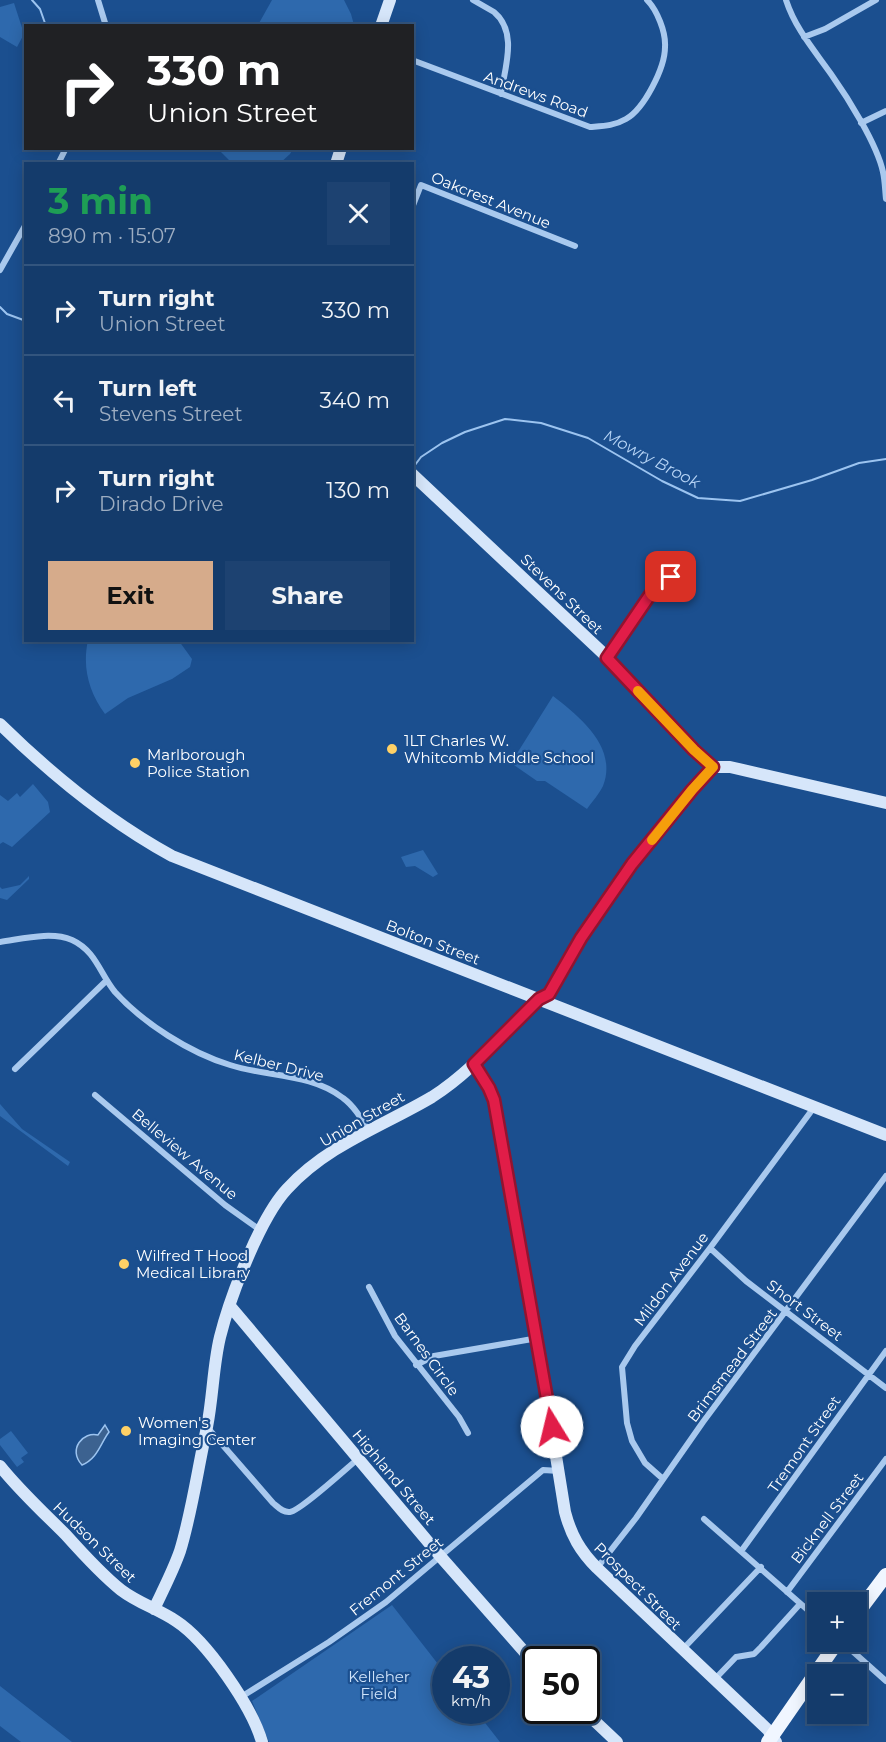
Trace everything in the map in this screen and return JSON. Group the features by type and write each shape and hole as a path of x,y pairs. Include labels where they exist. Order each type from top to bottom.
{"main road":[{"path":"867,1600 886,1575"},
{"path":"772,1740 832,1652"}],"street":[{"path":"98,0 105,24"},
{"path":"382,24 390,0"},
{"path":"473,0 494,13 505,26 509,44 501,94"},
{"name":"Andrews Road","path":"414,61 590,126 612,125 628,119 642,104 658,76 665,47 655,8 647,0"},
{"path":"786,0 791,16 834,78 861,123 883,171 886,199"},
{"path":"804,37 825,29 876,0"},
{"path":"861,123 886,111"},
{"name":"Oakcrest Avenue","path":"414,203 421,185 575,246"},
{"path":"0,270 24,228"},
{"name":"Stevens Street","path":"414,476 607,658 686,742 713,767"},
{"path":"607,658 652,592 671,577"},
{"name":"Bolton Street","path":"0,724 98,810 172,856 886,1135"},
{"path":"713,767 730,767 886,803"},
{"name":"Union Street","path":"154,1609 180,1549 207,1426 220,1336 261,1231 276,1203 294,1182 317,1162 368,1130 431,1097 474,1064 539,999 549,994 581,938 632,864 713,767"},
{"name":"Kelber Drive","path":"0,942 53,936 73,941 91,954 106,981 138,1015 211,1059 268,1074 292,1077 330,1090 344,1098 357,1111 368,1130"},
{"path":"15,1069 106,981"},
{"name":"Prospect Street","path":"474,1064 494,1100 537,1338 565,1512 571,1532 581,1551 597,1568 768,1730 772,1740"},
{"name":"Belleview Avenue","path":"95,1095 225,1205 261,1231"},
{"name":"Mildon Avenue","path":"663,1479 645,1463 632,1441 627,1422 622,1367 635,1346 815,1106"},
{"name":"Brimsmead Street","path":"597,1568 886,1176"},
{"name":"Short Street","path":"710,1248 746,1281 886,1388"},
{"name":"Barnes Circle","path":"369,1287 395,1336 459,1417 468,1433"},
{"name":"Highland Street","path":"230,1306 440,1556 522,1649"},
{"path":"416,1365 434,1356 537,1338"},
{"name":"Tremont Street","path":"742,1550 886,1350"},
{"path":"207,1426 273,1503 288,1512 294,1511 305,1503 358,1458"},
{"name":"Bicknell Street","path":"787,1592 886,1459"},
{"name":"Fremont Street","path":"241,1697 358,1623 386,1602 543,1470 559,1472"},
{"name":"Hudson Street","path":"2,1472 107,1578 132,1598 176,1621 193,1634 241,1697 258,1727 262,1742"},
{"path":"704,1518 807,1610"},
{"path":"682,1650 761,1568"},
{"path":"714,1680 736,1657 754,1654 800,1604"},
{"path":"853,1652 886,1681"},
{"path":"598,1724 617,1742"}],"green space":[{"path":"272,0 344,0 354,24 259,24"},
{"path":"14,3 24,34 17,47 0,37 0,7"},
{"path":"219,150 292,150 281,162 231,162"},
{"path":"88,642 180,642 192,659 190,667 172,679 128,698 105,714 88,679"},
{"path":"553,696 585,723 601,746 605,758 606,772 603,786 587,809 545,781 537,781 511,763"},
{"path":"33,784 48,802 50,812 12,847 3,842 0,844 0,795 8,801 17,793 20,797"},
{"path":"423,850 438,874 433,877 415,866 406,867 401,857"},
{"path":"29,876 29,879 7,900 0,898 0,887 2,889 20,885"},
{"path":"0,1104 22,1129 70,1162 68,1166 0,1116"},
{"path":"11,1431 28,1453 21,1458 24,1462 17,1467 0,1445 0,1439"},
{"name":"Kelleher Field","path":"392,1605 432,1656 432,1724 486,1724 500,1742 269,1742 252,1701"},
{"path":"0,1686 72,1742 21,1742 0,1726"}],"shaded area":[{"path":"105,1425 109,1432 95,1455 82,1465 76,1453 79,1442 87,1436 98,1435"}],"waterway":[{"path":"32,0 40,9 45,24"},
{"path":"0,307 7,314 24,320"},
{"name":"Mowry Brook","path":"415,465 421,457 442,443 465,432 505,419 541,423 588,438 662,481 698,498 740,501 812,480 859,463 886,459"}],"slow traffic":[{"path":"638,691 713,767 652,840"}],"place":[{"name":"1LT Charles W. Whitcomb Middle School","path":"392,749"},
{"name":"Marlborough Police Station","path":"135,763"},
{"name":"Wilfred T Hood Medical Library","path":"124,1264"},
{"name":"Women's Imaging Center","path":"126,1431"}],"route":[{"path":"552,1427 494,1100 474,1064 539,999 549,994 581,938 632,864 713,767 607,658 652,592 671,577"}]}
